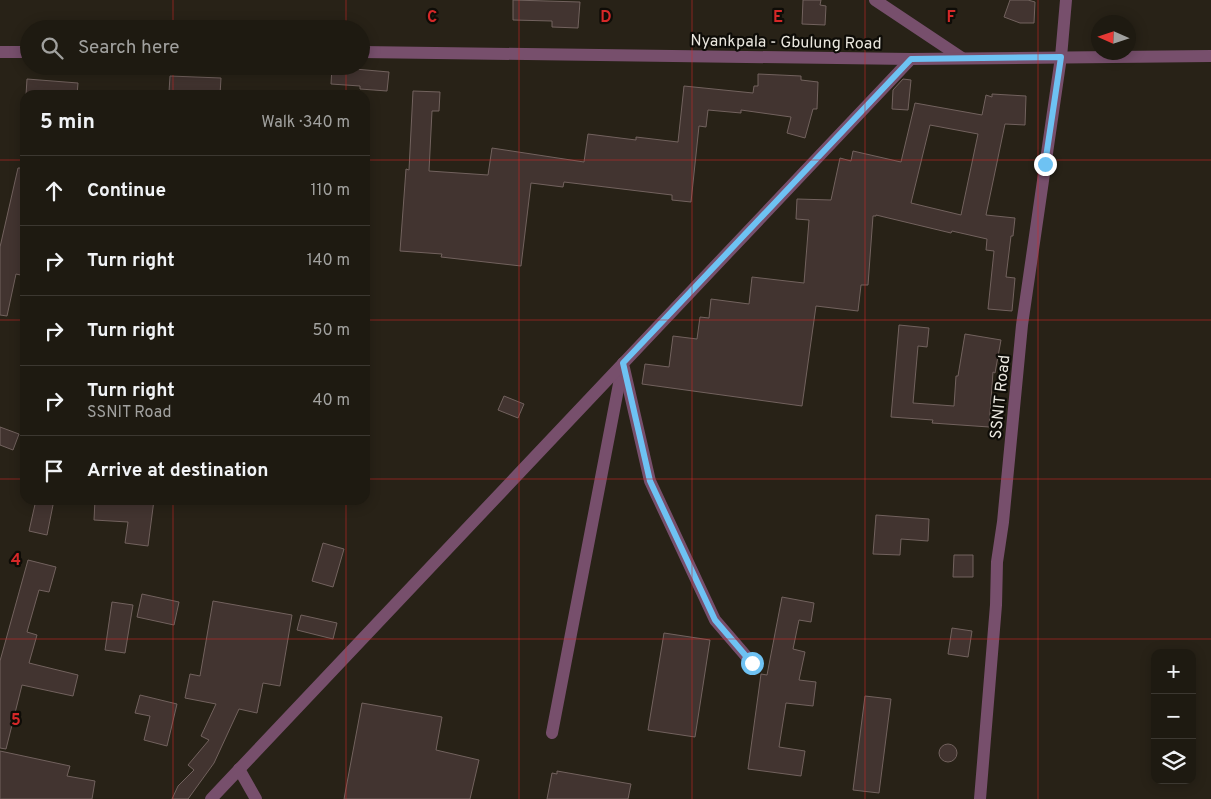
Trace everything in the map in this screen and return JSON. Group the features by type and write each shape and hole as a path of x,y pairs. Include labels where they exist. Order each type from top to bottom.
{"street":[{"path":"875,0 895,11 962,58"},
{"name":"SSNIT Road","path":"980,799 996,605 997,562 1022,325 1061,57 1066,0"},
{"path":"0,52 20,52"},
{"name":"Nyankpala - Gbulung Road","path":"370,52 911,59 1211,56"},
{"path":"211,799 911,59"},
{"path":"623,363 650,481 715,620 752,663"},
{"path":"552,733 623,363"},
{"path":"239,769 256,799"}],"building":[{"path":"513,0 580,2 578,28 552,27 552,21 513,20"},
{"path":"803,0 821,0 820,5 826,6 825,25 802,24"},
{"path":"1010,0 1035,2 1034,23 1020,23 1004,17"},
{"path":"370,70 389,72 387,91 360,89 360,86 331,84 332,75 370,75"},
{"path":"758,74 801,76 801,80 818,82 817,109 813,109 805,138 787,133 791,117 741,110 741,113 708,110 706,127 699,126 691,202 672,200 672,195 564,182 563,187 531,183 521,266 441,257 442,254 400,251 406,169 409,170 413,91 440,92 439,111 432,111 429,171 488,175 492,148 584,162 588,134 636,140 636,137 678,142 684,86 753,93 754,86 758,86"},
{"path":"170,76 221,78 220,90 169,90"},
{"path":"27,79 78,83 77,90 26,90"},
{"path":"903,79 911,80 908,110 892,109 893,90"},
{"path":"992,94 1026,96 1025,125 1005,124 986,215 1015,218 1006,277 1015,278 1012,311 988,309 994,251 986,250 987,239 952,231 951,233 876,215 873,216 868,285 861,285 858,311 816,306 802,406 642,384 645,364 669,367 673,336 697,339 700,317 709,318 711,299 749,304 752,277 804,283 809,220 796,219 797,199 831,200 840,158 851,161 853,151 901,162 915,103 982,115 986,95 992,97","holes":["930,125 978,134 961,215 911,203"]},
{"path":"18,168 20,168 20,275 16,274 7,316 0,315 0,247"},
{"path":"899,325 929,328 927,347 918,346 913,403 954,406 956,376 958,376 965,334 1001,340 995,373 993,372 989,427 932,423 933,420 891,417"},
{"path":"504,396 524,404 518,418 498,410"},
{"path":"0,427 19,434 13,450 0,445"},
{"path":"35,505 53,505 47,535 29,531"},
{"path":"95,505 153,505 148,546 125,543 128,522 94,520"},
{"path":"876,515 929,519 928,541 901,539 900,555 873,554"},
{"path":"323,543 344,549 333,587 312,581"},
{"path":"954,555 973,555 973,577 953,577"},
{"path":"28,560 56,567 49,592 39,590 27,632 37,635 29,663 78,675 73,696 22,685 6,749 0,748 0,661"},
{"path":"142,594 179,602 174,625 137,617"},
{"path":"782,597 814,603 811,622 799,620 793,649 805,652 799,680 816,682 813,706 786,703 779,747 805,751 801,776 748,769 761,674 767,675"},
{"path":"213,601 292,615 280,686 263,683 257,713 239,709 214,763 188,799 172,799 178,786 194,770 188,765 209,740 201,736 216,704 185,698 190,674 200,676"},
{"path":"112,602 133,605 125,653 105,650"},
{"path":"301,615 337,623 333,639 297,630"},
{"path":"952,628 972,631 968,657 948,654"},
{"path":"664,633 710,640 695,737 648,730"},
{"path":"140,695 177,704 167,746 144,740 150,716 135,713"},
{"path":"865,696 891,699 879,793 853,790"},
{"path":"362,703 442,717 436,750 479,760 470,799 344,799"},
{"path":"944,744 952,744 957,749 955,760 944,762 939,757 939,749"},
{"path":"0,751 70,766 67,776 95,781 92,799 0,799"},
{"path":"557,771 631,784 628,799 547,799 552,773 557,774"}],"route":[{"path":"752,663 715,620 650,481 623,363 911,59 1061,57 1045,164"}]}
